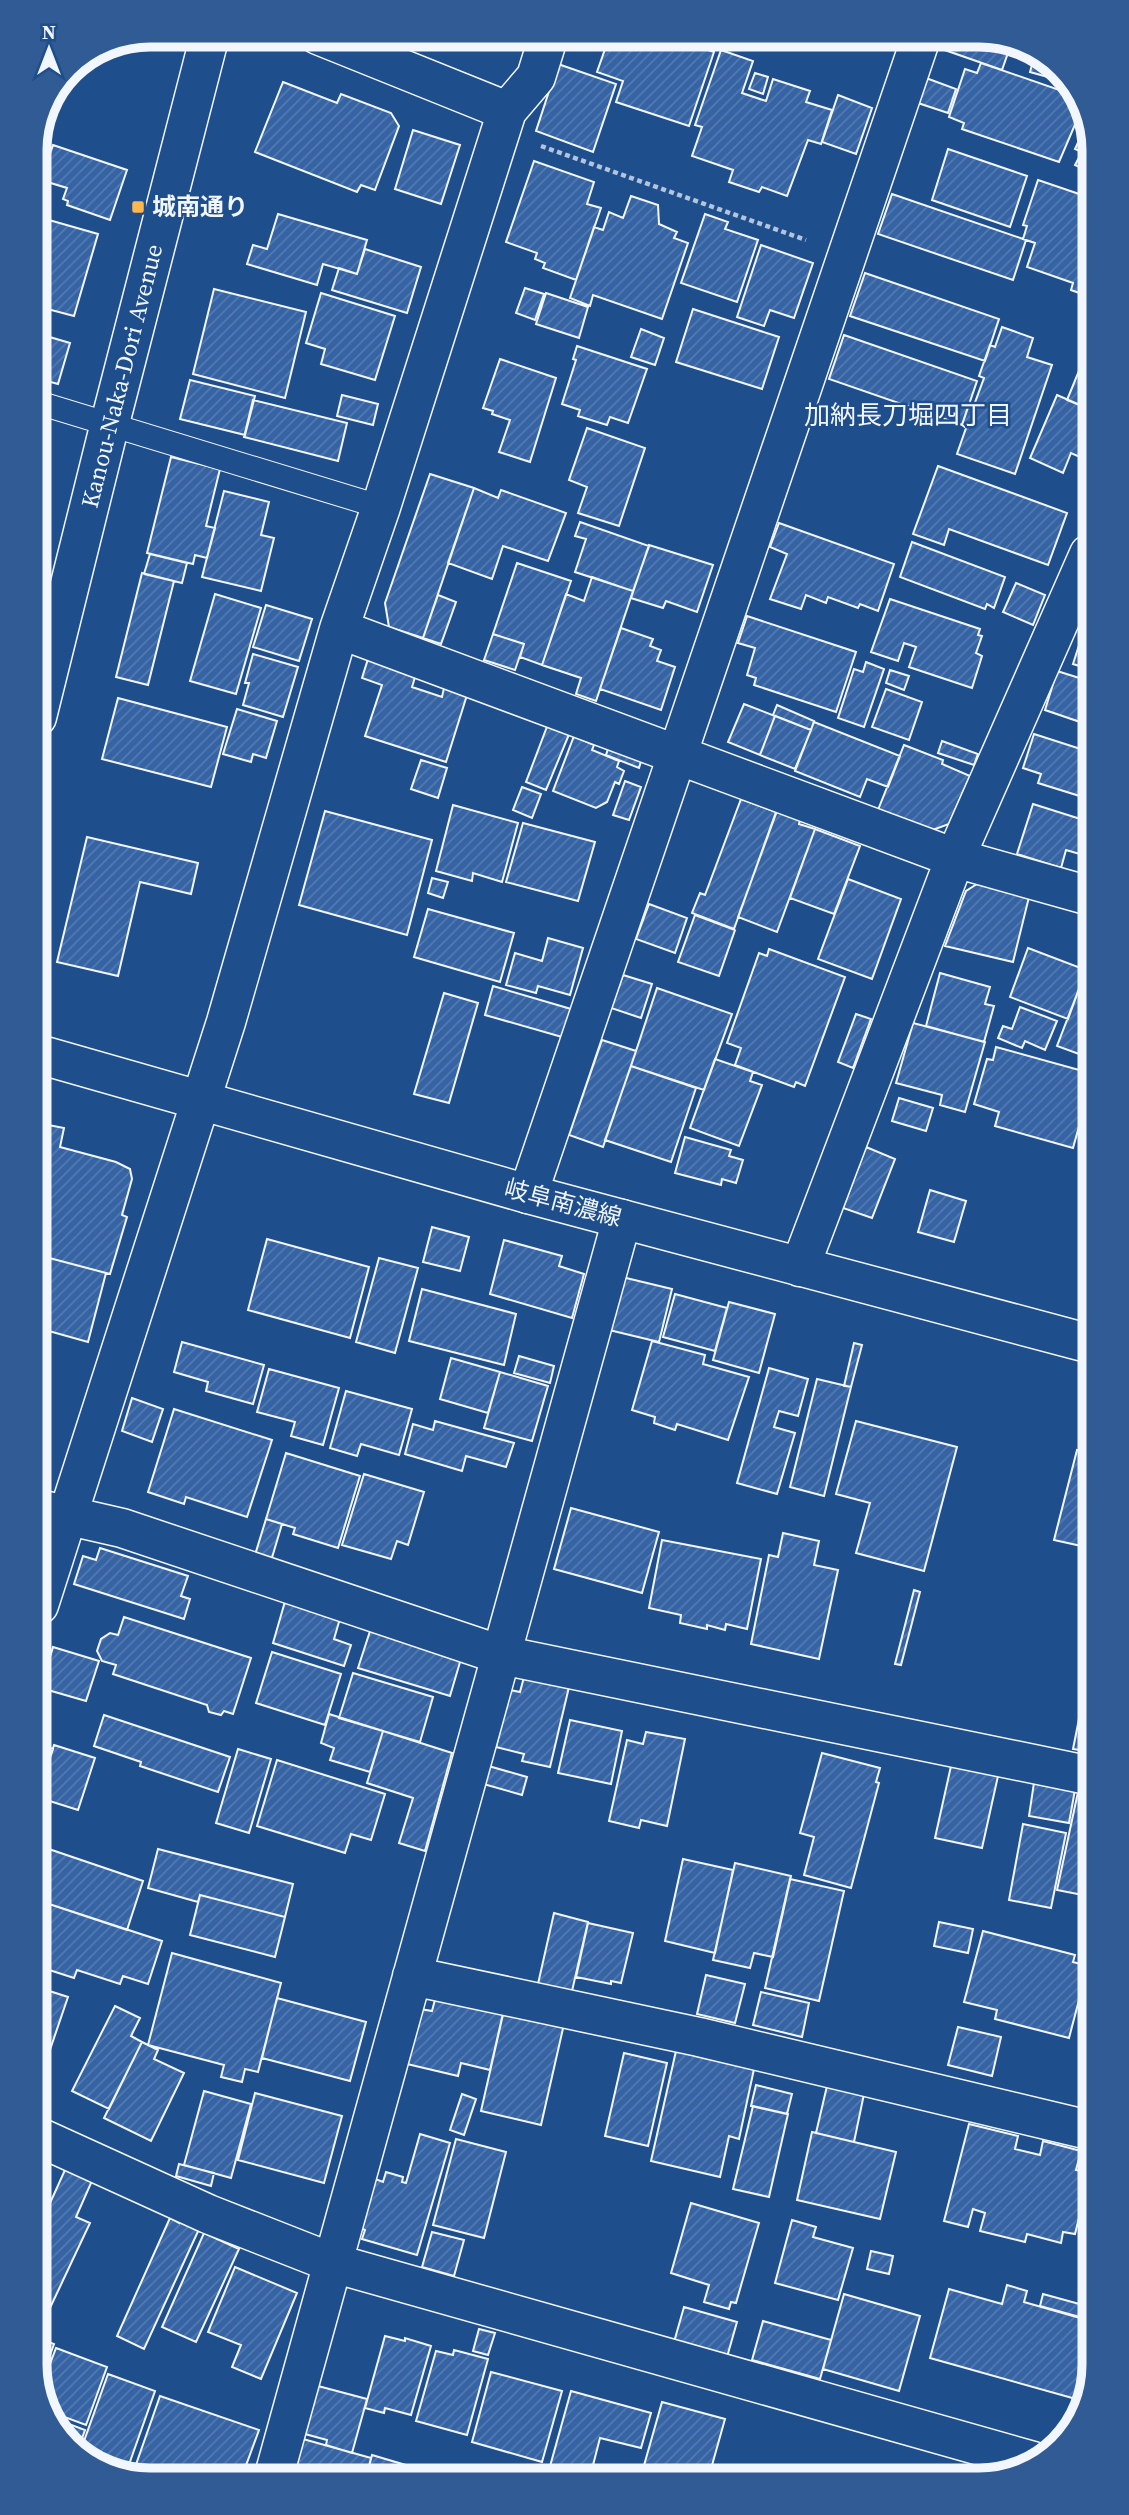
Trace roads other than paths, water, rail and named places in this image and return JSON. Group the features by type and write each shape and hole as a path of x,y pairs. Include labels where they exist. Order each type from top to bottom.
{"main road":[{"name":"Kanou-Naka-Dori Avenue","path":"47,677 207,47"},
{"path":"344,47 504,121"},
{"path":"47,1552 53,1512 202,1101 339,629 382,507 504,121 536,77 545,47"},
{"path":"528,1194 918,47"},
{"path":"800,1267 955,858 1082,570"},
{"path":"339,629 955,858 1082,894"},
{"name":"岐阜南濃線","path":"47,1057 528,1194 1082,1342"},
{"path":"276,2468 622,1219"},
{"path":"53,1512 122,1528 501,1655 1082,1774"},
{"path":"412,1976 699,2037 1082,2128"},
{"path":"47,2141 208,2214 333,2263 1022,2458"}],"lane":[{"path":"47,405 382,507"}],"place":[{"name":"城南通り","path":"138,207"}],"district":[{"name":"加納長刀堀四丁目","path":"908,415"}]}
